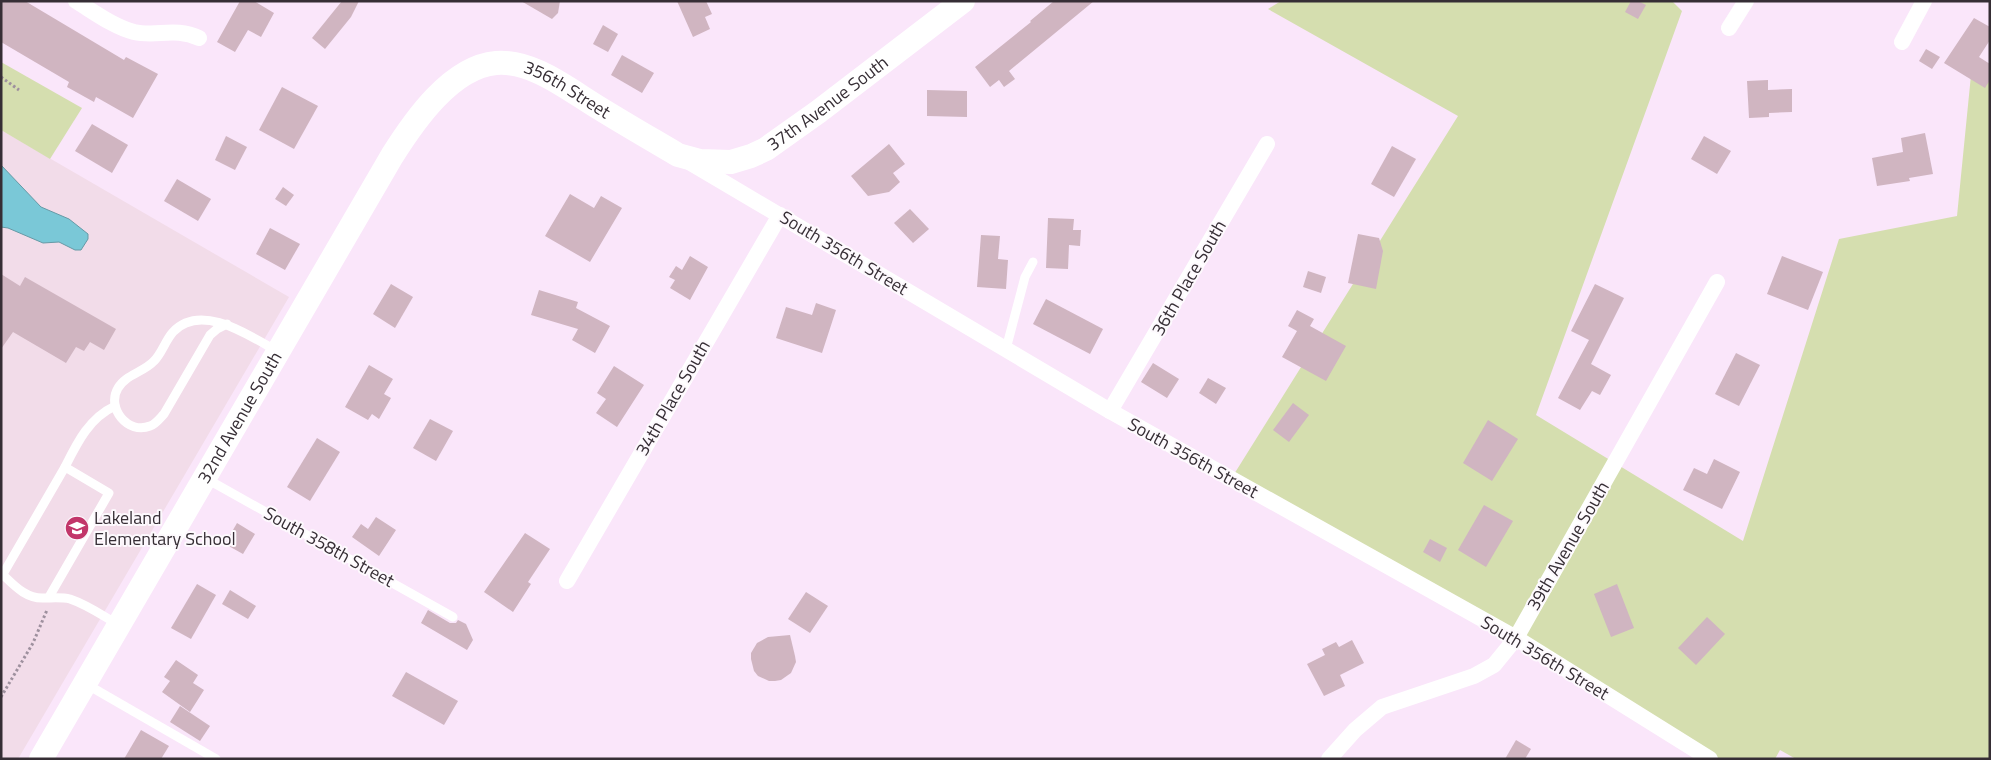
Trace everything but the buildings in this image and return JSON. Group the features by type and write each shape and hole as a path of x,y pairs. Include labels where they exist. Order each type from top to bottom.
{"street":[{"path":"76,1 117,25 135,32 171,31 190,34 199,38"},
{"name":"37th Avenue South","path":"678,154 700,161 731,162 751,156 766,148 812,117 963,1"},
{"path":"1729,28 1746,1"},
{"path":"1902,42 1924,1"},
{"name":"356th Street","path":"451,85 482,66 496,63 523,67 555,82 678,154"},
{"name":"32nd Avenue South","path":"41,759 406,134 425,109 451,85"},
{"name":"36th Place South","path":"1110,411 1268,144"},
{"name":"South 356th Street","path":"678,154 1110,411 1516,638 1710,759"},
{"name":"34th Place South","path":"567,581 780,215"},
{"name":"39th Avenue South","path":"1329,759 1354,730 1382,707 1474,676 1494,665 1516,638 1717,282"}],"lane":[{"path":"1006,350 1025,277 1033,262"},
{"path":"227,324 210,335 164,414 156,422 150,426 133,427 125,422 115,406 114,395 119,386 125,379 149,366 157,359 174,331 182,325 195,321 227,324 278,352"},
{"path":"115,406 95,420 86,430 2,574 13,586 23,593 34,596 68,598 119,625"},
{"path":"51,597 109,493 65,467"},
{"name":"South 358th Street","path":"205,478 453,617"},
{"path":"85,683 216,759"}],"path":[{"path":"1,77 19,90"},
{"path":"1,697 33,643 51,597"}],"shaded area":[{"name":"Lakeland Elementary School","path":"1,130 289,297 18,759 1,759"}],"green space":[{"path":"1281,1 1672,1 1682,11 1536,415 1743,541 1839,239 1957,216 1971,75 1990,71 1990,759 1796,759 1780,750 1775,759 1707,759 1231,479 1458,116 1268,9"},
{"path":"1,62 82,108 50,159 1,130"}],"water":[{"path":"1,165 41,207 69,219 88,234 88,239 81,250 75,250 59,242 43,243 8,228 1,227"}],"place":[{"name":"Lakeland Elementary School","path":"77,528"}]}
